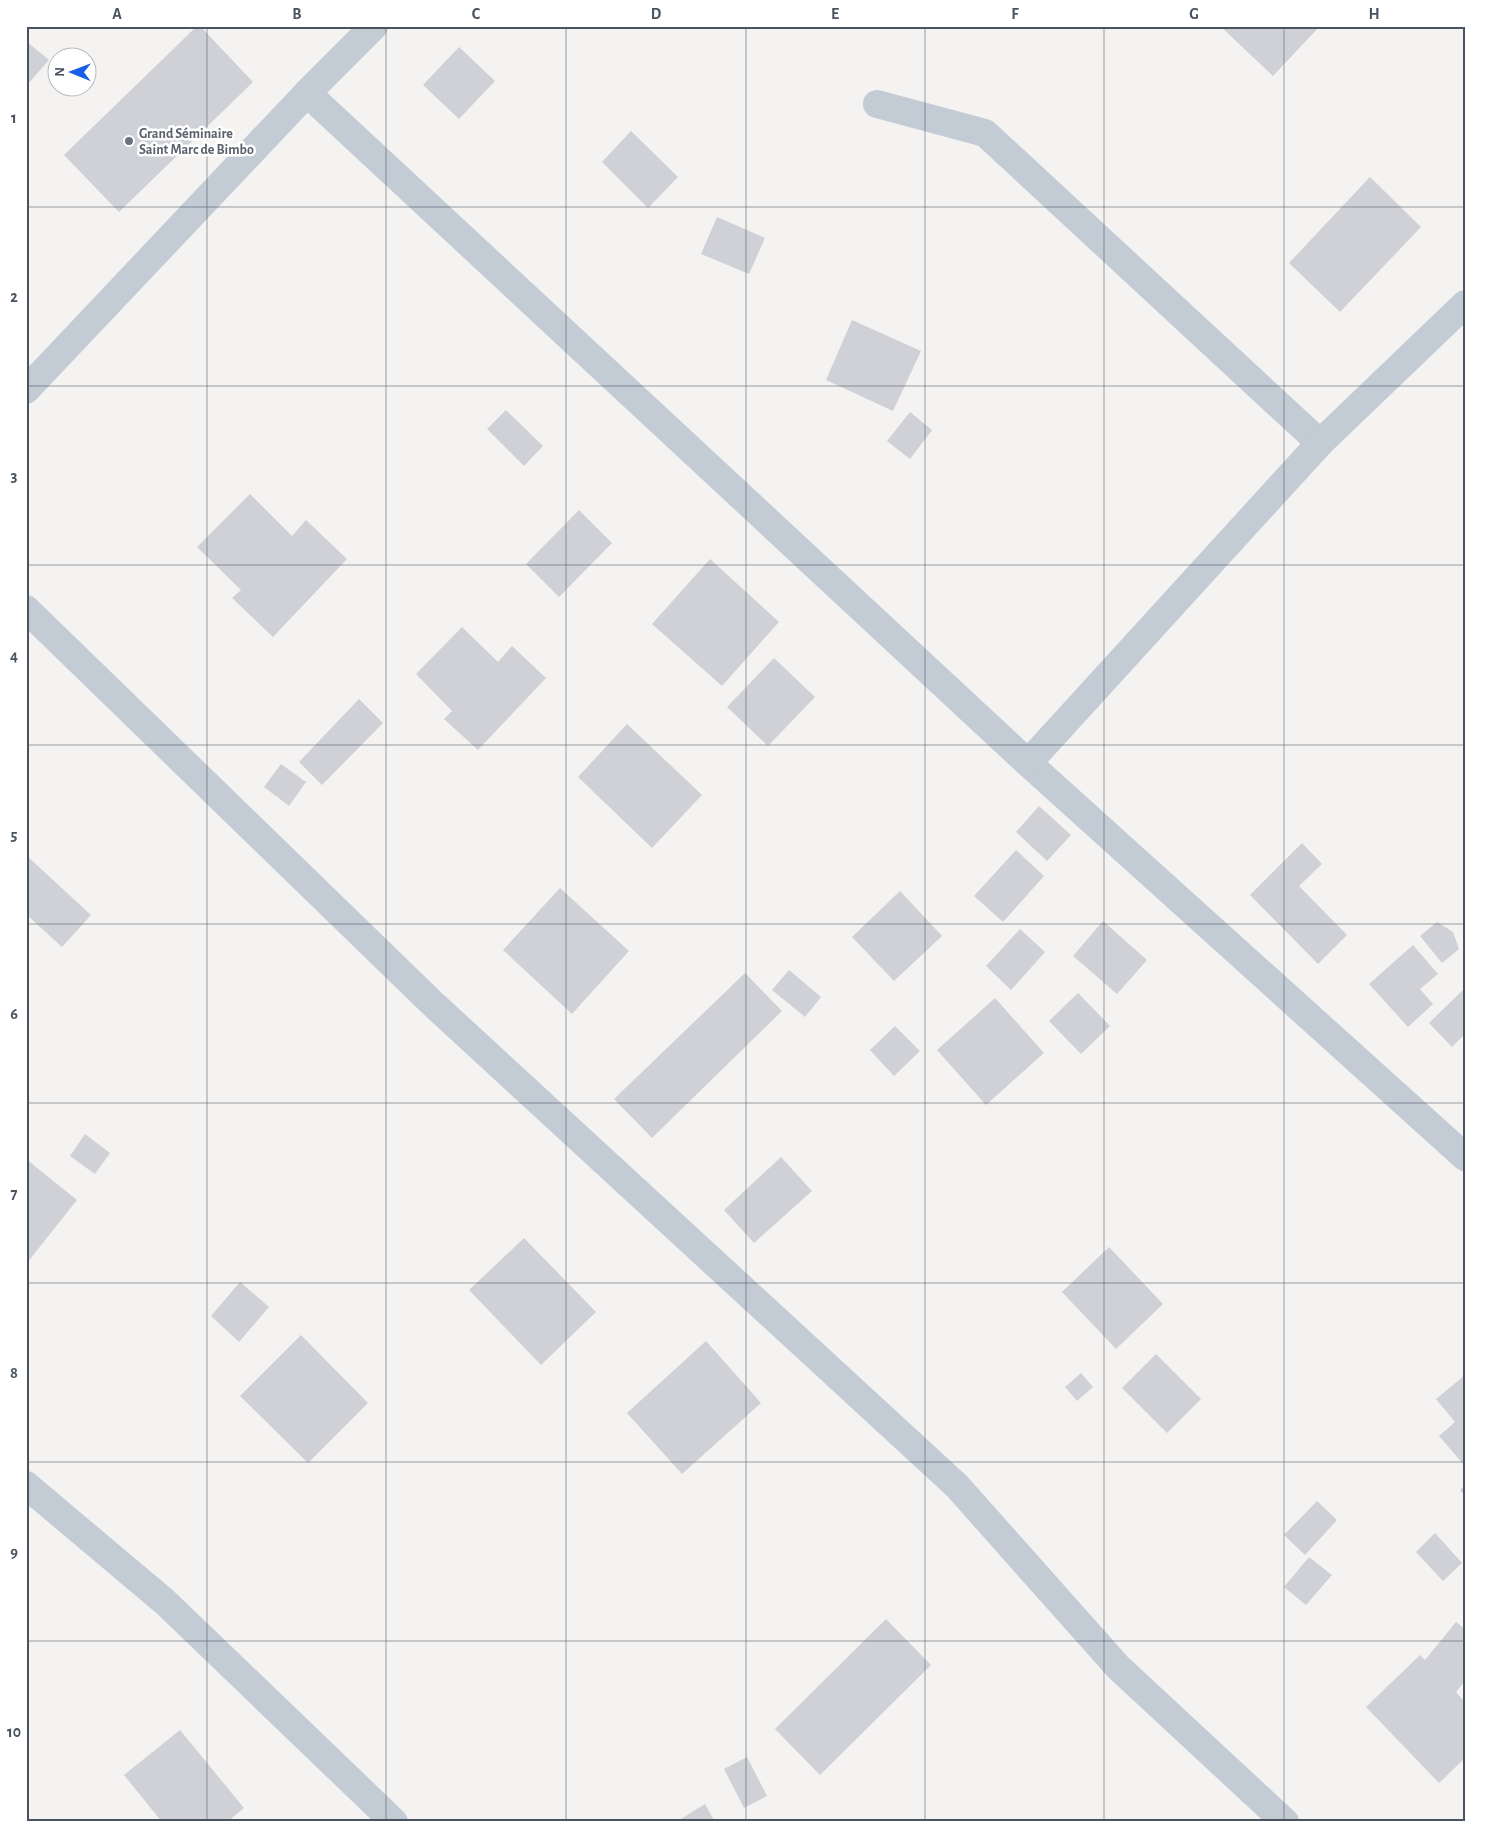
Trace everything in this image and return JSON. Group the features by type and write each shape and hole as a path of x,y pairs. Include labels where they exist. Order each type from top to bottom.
{"street":[{"path":"26,390 307,93 374,26"},
{"path":"307,93 1028,763 1465,1157"},
{"path":"877,104 985,133 1320,443"},
{"path":"1028,763 1320,443 1465,304"},
{"path":"26,609 432,1003 957,1486 1118,1667 1286,1822"},
{"path":"26,1486 165,1602 394,1822"}],"building":[{"path":"197,26 200,26 253,82 119,212 64,155"},
{"path":"1220,26 1320,26 1273,76"},
{"path":"26,41 48,61 26,86"},
{"path":"459,47 495,81 459,119 423,85"},
{"path":"631,131 678,177 648,208 602,162"},
{"path":"1370,177 1421,227 1340,312 1289,263"},
{"path":"717,217 765,238 749,274 701,254"},
{"path":"852,320 921,351 893,411 826,380"},
{"path":"506,410 543,446 524,466 487,429"},
{"path":"910,412 932,430 910,459 887,441"},
{"path":"250,494 292,536 306,520 347,559 273,637 232,598 241,590 197,547"},
{"path":"579,510 612,543 559,597 526,564"},
{"path":"710,559 779,622 722,686 652,624"},
{"path":"462,627 498,662 512,646 546,678 478,750 444,719 452,711 416,674"},
{"path":"774,658 815,697 768,746 727,707"},
{"path":"359,699 383,723 322,785 299,762"},
{"path":"627,724 702,795 652,848 578,777"},
{"path":"281,764 306,782 289,806 264,787"},
{"path":"1039,806 1071,835 1047,861 1016,832"},
{"path":"1302,843 1322,864 1299,886 1347,935 1318,964 1250,895"},
{"path":"1016,850 1044,876 1003,922 974,896"},
{"path":"27,856 91,915 62,947 26,914"},
{"path":"560,888 629,951 572,1014 503,950"},
{"path":"900,891 942,936 894,981 852,937"},
{"path":"1103,921 1147,960 1117,994 1073,956"},
{"path":"1437,922 1453,932 1459,949 1442,963 1420,936"},
{"path":"1020,929 1045,952 1011,990 986,966"},
{"path":"1413,945 1438,974 1420,989 1433,1004 1408,1027 1369,984"},
{"path":"789,970 821,997 805,1017 772,990"},
{"path":"745,973 782,1011 652,1138 614,1099"},
{"path":"1465,988 1465,1034 1452,1047 1429,1023"},
{"path":"1078,993 1110,1026 1081,1054 1049,1021"},
{"path":"995,998 1044,1053 986,1105 937,1050"},
{"path":"895,1026 920,1051 894,1076 870,1050"},
{"path":"85,1134 110,1153 95,1174 70,1156"},
{"path":"781,1157 812,1191 754,1243 724,1210"},
{"path":"26,1159 77,1200 26,1264"},
{"path":"524,1238 596,1312 541,1365 469,1290"},
{"path":"1109,1247 1163,1304 1116,1349 1062,1292"},
{"path":"240,1282 269,1307 239,1342 211,1316"},
{"path":"301,1335 368,1403 308,1463 240,1396"},
{"path":"706,1341 761,1403 682,1474 627,1413"},
{"path":"1156,1354 1201,1399 1167,1433 1122,1388"},
{"path":"1081,1373 1093,1387 1077,1401 1065,1387"},
{"path":"1464,1376 1465,1466 1439,1436 1455,1422 1436,1399"},
{"path":"1465,1485 1465,1496 1460,1490"},
{"path":"1317,1501 1337,1520 1305,1555 1284,1535"},
{"path":"1435,1533 1462,1563 1443,1581 1416,1552"},
{"path":"1309,1557 1332,1575 1306,1605 1284,1587"},
{"path":"886,1619 931,1665 820,1775 775,1729"},
{"path":"1456,1622 1465,1629 1465,1681 1456,1692 1465,1702 1465,1758 1439,1783 1366,1707 1420,1655 1425,1660"},
{"path":"180,1730 244,1808 227,1822 162,1822 124,1775"},
{"path":"747,1757 767,1796 744,1808 724,1769"},
{"path":"705,1804 715,1822 676,1822"}],"place":[{"name":"Grand Séminaire Saint Marc de Bimbo","path":"129,141"}]}
